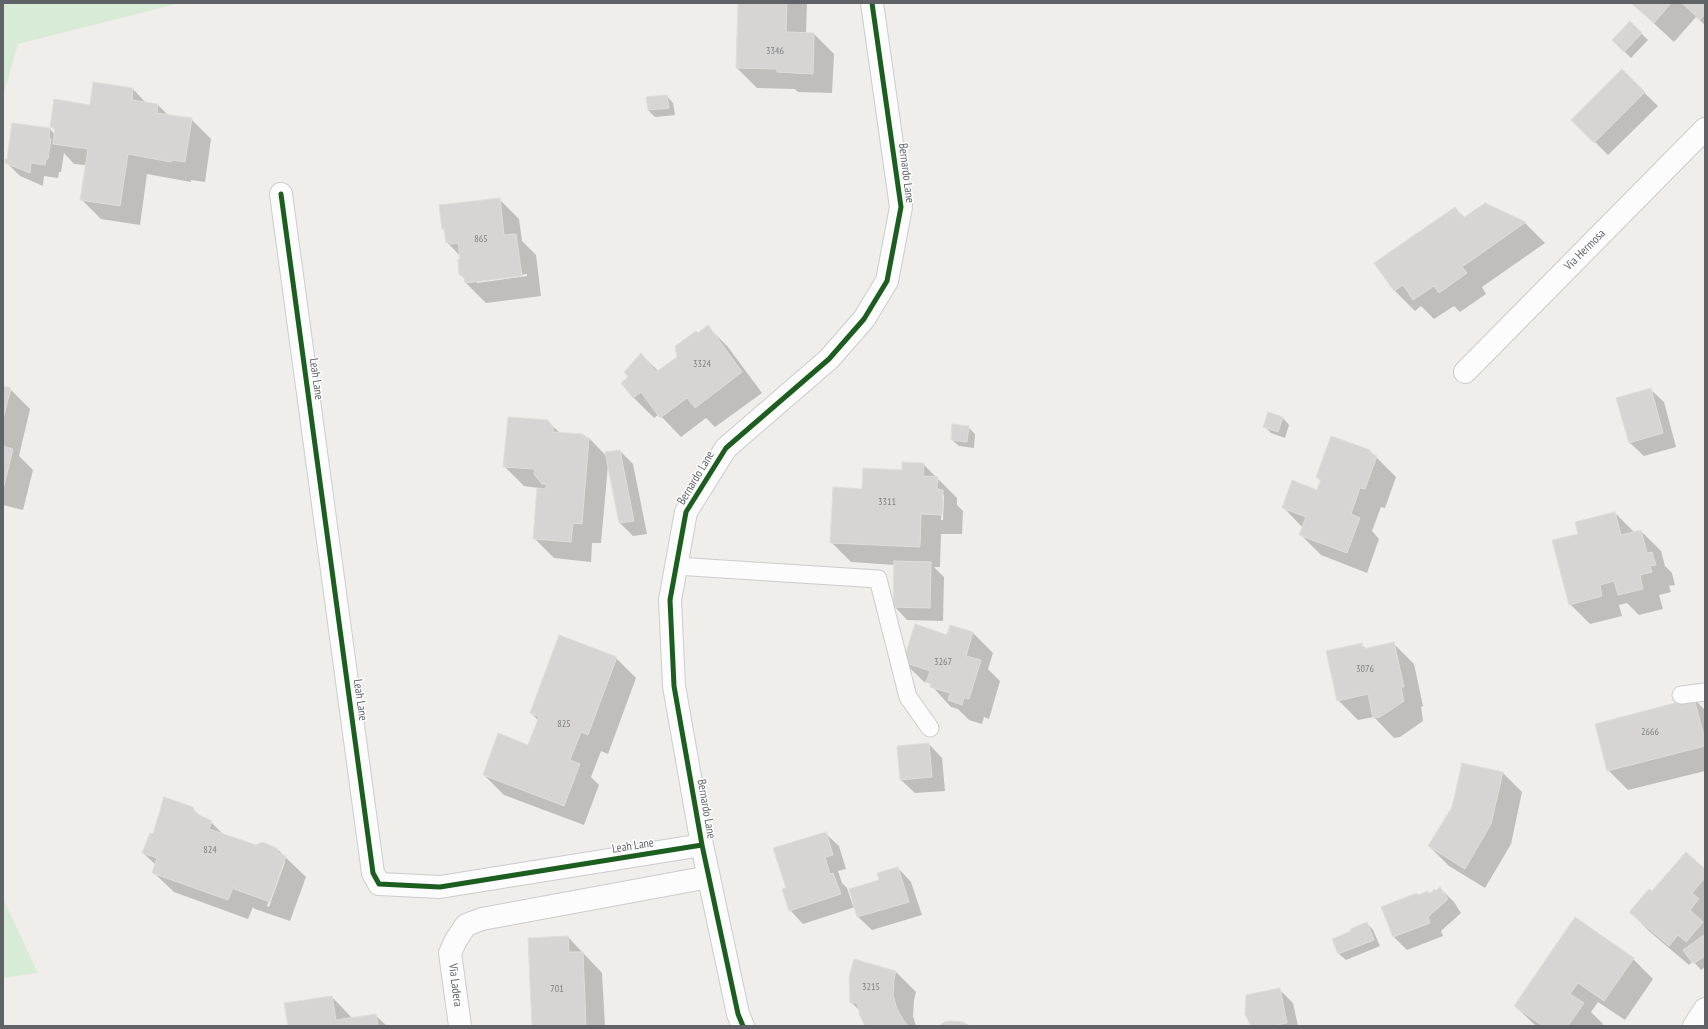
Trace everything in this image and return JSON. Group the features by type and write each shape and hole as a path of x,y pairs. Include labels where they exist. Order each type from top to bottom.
{"street":[{"name":"Bernardo Lane","path":"743,1026 738,1014 702,845 674,686 670,600 686,512 726,448 829,359 864,319 887,281 901,207 872,3"},
{"name":"Via Hermosa","path":"1465,372 1705,128"},
{"name":"Leah Lane","path":"281,194 373,873 379,884 440,887 702,845"},
{"name":"Via Ladera","path":"460,1026 450,953 456,940 466,925 482,919 709,877"},
{"path":"1694,1026 1705,1009"}],"lane":[{"path":"676,566 878,579 908,697 930,728"},
{"path":"1681,694 1705,692"}],"green space":[{"path":"3,3 180,3 18,44 3,96"},
{"path":"3,899 38,973 3,978"}],"building":[{"path":"738,3 787,3 786,32 814,33 813,74 777,72 777,69 736,68"},
{"path":"1631,3 1671,3 1654,23"},
{"path":"1682,3 1705,3 1705,14 1700,20"},
{"path":"1630,21 1642,33 1624,52 1612,40"},
{"path":"1622,69 1645,92 1594,143 1571,120"},
{"path":"93,82 133,88 132,100 158,104 157,113 192,118 185,162 172,160 171,162 128,154 120,206 80,200 88,149 53,144 55,128 50,127 54,99 90,105"},
{"path":"667,95 669,108 648,110 646,97"},
{"path":"12,123 50,128 49,139 51,139 48,159 46,159 45,165 31,163 30,173 5,163 5,159 7,159"},
{"path":"500,198 504,235 516,234 522,276 465,283 464,278 459,274 458,260 460,258 458,243 446,243 444,229 442,229 439,205"},
{"path":"1485,203 1526,222 1462,267 1467,273 1439,293 1434,286 1413,300 1403,285 1394,291 1374,263 1455,207 1463,218"},
{"path":"708,325 742,372 695,408 687,398 660,418 641,392 633,398 621,383 628,377 624,372 641,353 656,372 677,357 675,346 696,331 698,333"},
{"path":"3,386 11,388 3,419"},
{"path":"1651,388 1663,433 1629,443 1616,398"},
{"path":"1268,412 1283,417 1278,432 1263,427"},
{"path":"508,417 548,420 553,427 553,432 583,434 583,437 589,438 582,524 573,523 571,542 533,539 537,488 546,489 546,484 542,484 534,474 535,469 503,467"},
{"path":"952,424 969,426 967,442 951,440"},
{"path":"1331,436 1370,450 1370,453 1377,456 1365,489 1360,488 1351,514 1360,518 1347,553 1299,535 1306,517 1282,508 1292,480 1317,490 1321,479 1316,477"},
{"path":"3,446 13,449 3,490"},
{"path":"620,450 634,521 619,523 605,452"},
{"path":"902,462 924,463 923,476 938,477 937,489 943,490 942,515 921,514 920,547 830,543 833,487 862,489 863,468 902,470"},
{"path":"1615,512 1621,535 1641,530 1647,553 1652,552 1656,565 1650,566 1652,572 1640,575 1643,589 1618,595 1614,581 1600,585 1602,596 1569,605 1552,540 1578,534 1575,522"},
{"path":"894,561 931,562 930,608 893,607"},
{"path":"915,624 947,635 950,625 973,632 966,656 981,660 969,699 964,698 962,705 948,700 950,693 930,687 931,684 926,682 930,671 903,662"},
{"path":"559,635 617,657 588,735 581,732 570,760 580,764 564,806 483,775 498,733 528,745 539,717 530,713"},
{"path":"1394,642 1404,687 1401,687 1404,701 1380,717 1373,718 1368,694 1337,701 1326,651 1362,643 1363,649"},
{"path":"1694,698 1705,740 1705,746 1607,771 1595,724"},
{"path":"929,743 932,777 900,780 897,746"},
{"path":"1462,763 1503,772 1491,824 1465,869 1428,846 1452,807"},
{"path":"164,797 193,807 195,813 212,821 209,829 256,845 262,842 277,848 278,853 286,856 270,902 234,889 235,885 228,900 152,873 157,858 142,853 150,833 153,834"},
{"path":"826,832 833,855 825,857 830,874 833,873 841,894 789,911 782,889 786,888 773,848"},
{"path":"1686,852 1705,869 1705,878 1692,893 1699,899 1690,910 1703,922 1686,942 1678,935 1669,946 1629,912 1649,889 1652,891"},
{"path":"898,867 909,902 857,917 849,889 879,880 877,873"},
{"path":"1440,887 1448,899 1428,917 1430,923 1393,937 1381,907 1417,893 1418,895 1428,891 1429,894 1435,889 1436,891"},
{"path":"1575,917 1634,958 1604,1001 1578,983 1570,994 1584,1003 1568,1026 1543,1026 1514,1006"},
{"path":"1367,922 1374,940 1338,954 1332,939"},
{"path":"1704,935 1705,956 1693,964 1683,950"},
{"path":"568,936 569,952 583,952 586,1026 532,1026 528,938"},
{"path":"854,959 896,971 893,995 897,1009 908,1026 865,1026 860,1016 857,1003 850,1003 849,977"},
{"path":"1280,988 1287,1023 1272,1026 1251,1026 1245,1014 1246,995"},
{"path":"332,996 336,1020 376,1014 378,1026 288,1026 284,1003"},
{"path":"944,1022 963,1022 970,1026 939,1026"}],"cycle path":[{"path":"743,1026 738,1014 702,845 674,686 670,600 686,512 726,448 829,359 864,319 887,281 901,207 872,3"},
{"path":"281,194 373,873 379,884 440,887 702,845"}]}
